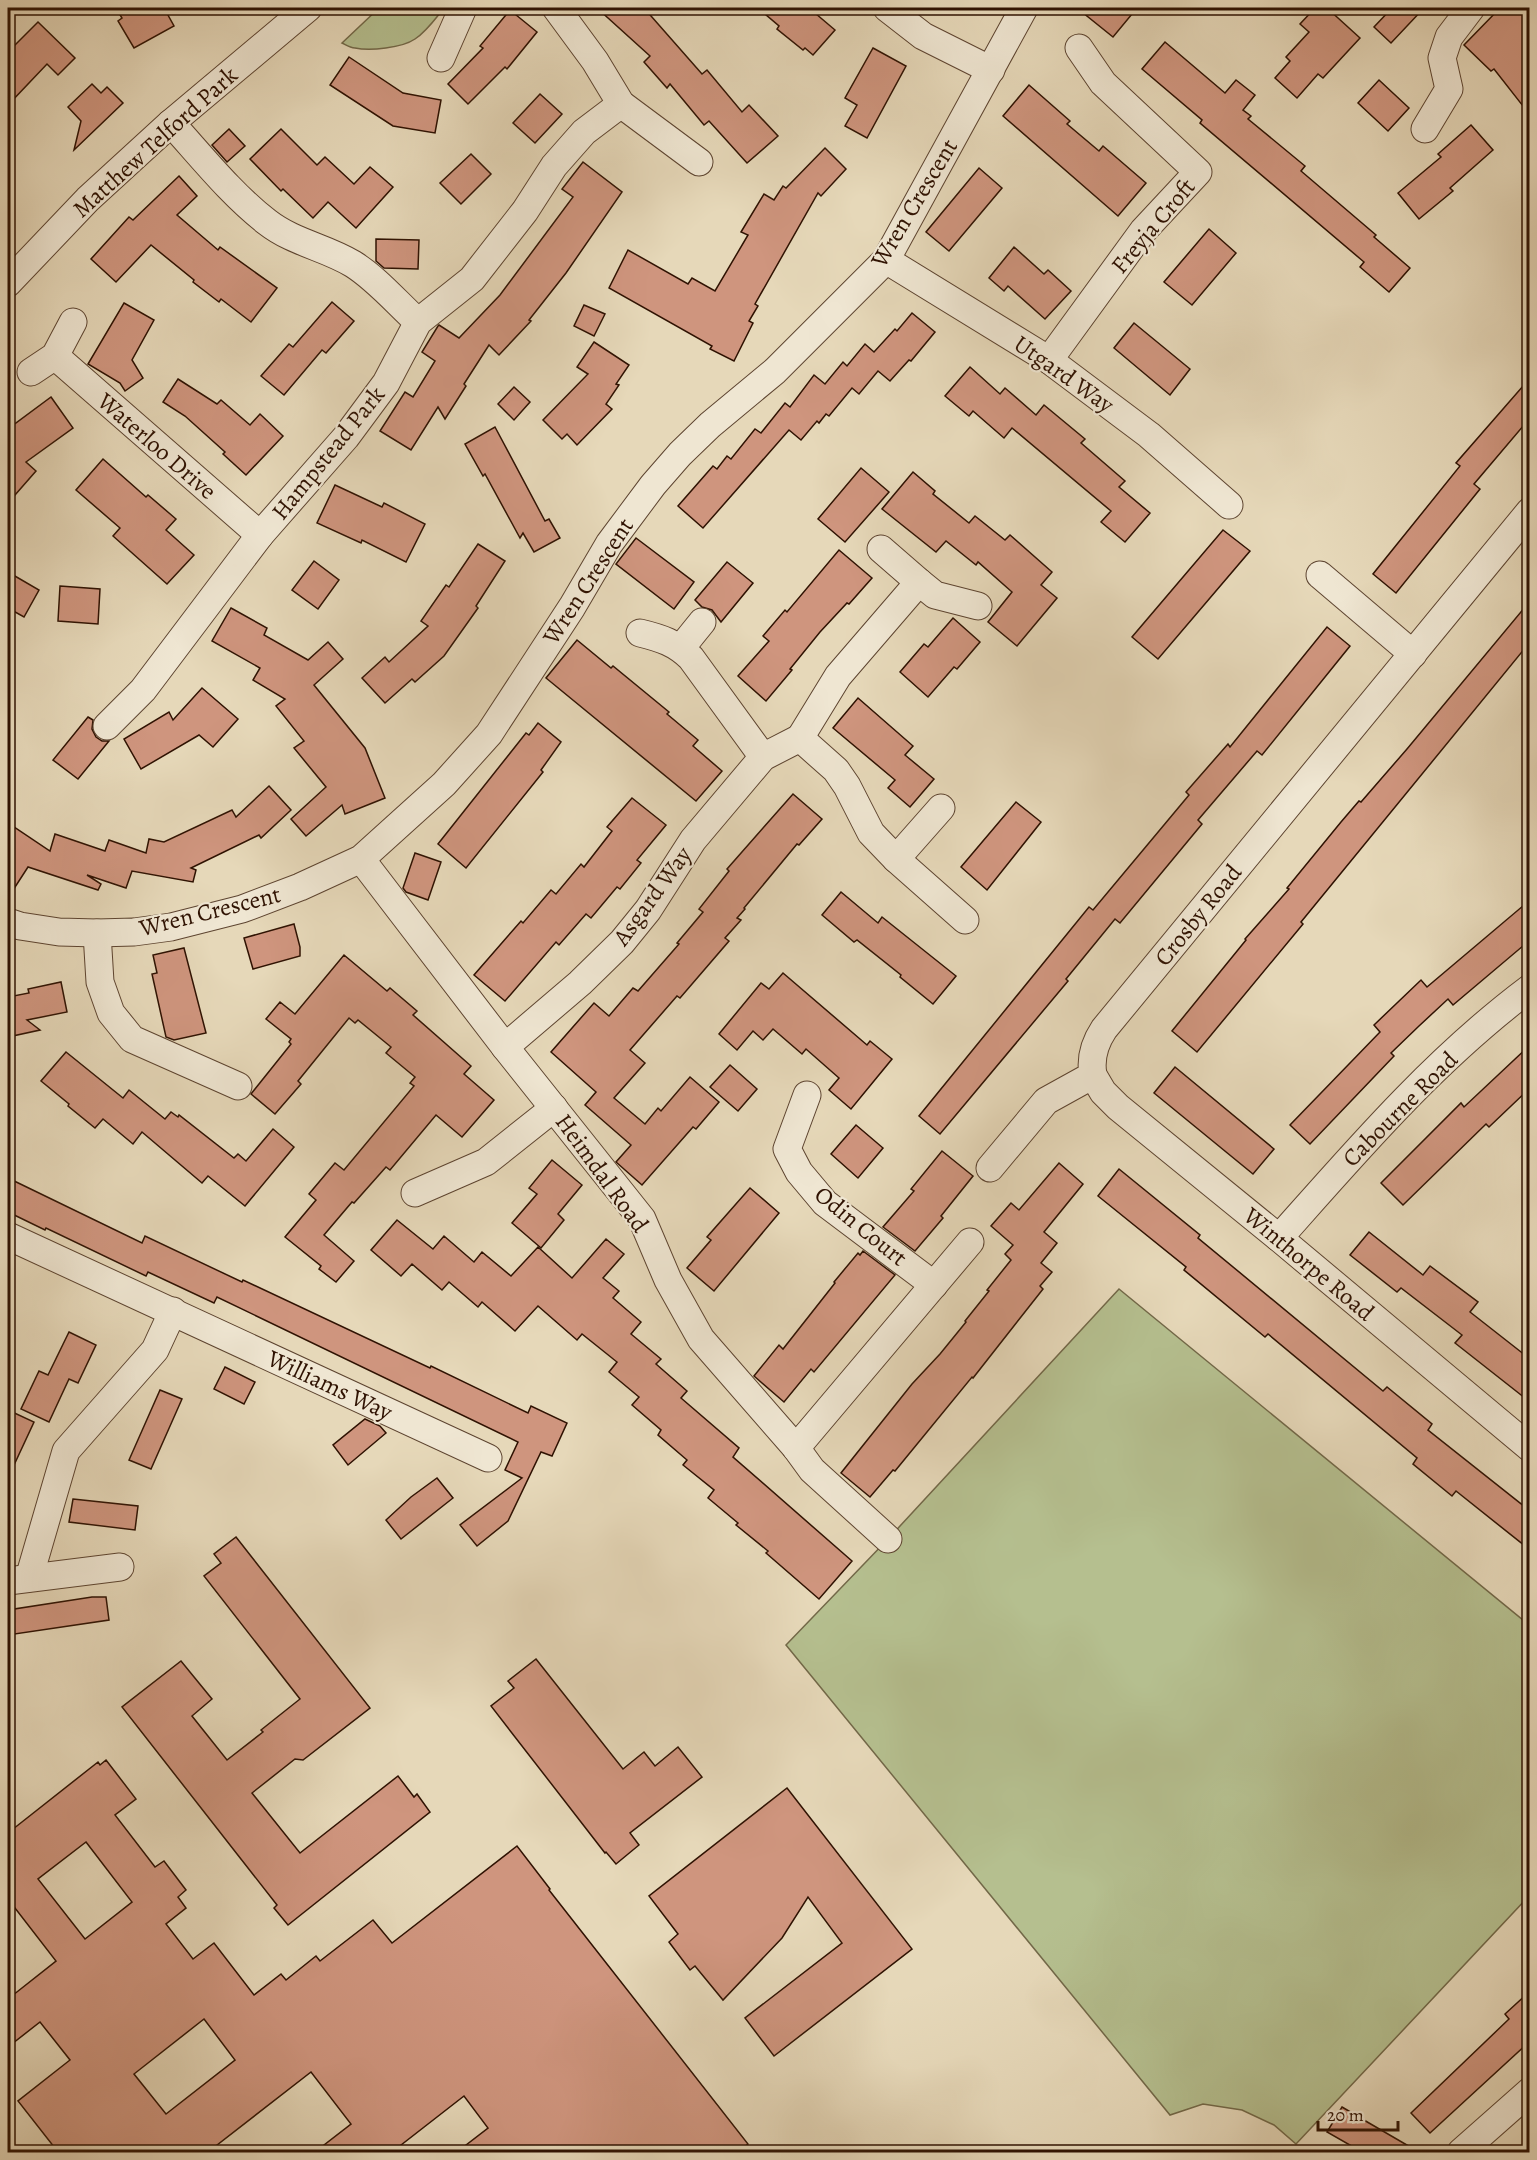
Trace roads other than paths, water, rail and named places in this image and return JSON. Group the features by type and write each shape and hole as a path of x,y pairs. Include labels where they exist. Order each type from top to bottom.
{"street":[{"name":"Matthew Telford Park","path":"8,283 88,199 171,123 308,8"},
{"path":"441,58 463,8"},
{"path":"556,8 595,61 621,104 699,162"},
{"path":"887,8 924,36 991,70"},
{"name":"Wren Crescent","path":"8,922 59,932 134,932 171,927 242,909 300,887 361,859 444,784 489,734 560,625 609,544 653,485 680,454 710,425 775,371 886,260 1024,8"},
{"path":"1425,129 1449,89 1442,58 1449,37 1471,8"},
{"name":"Freyja Croft","path":"1049,360 1143,231 1198,172 1103,83 1079,48"},
{"name":"Hampstead Park","path":"107,726 143,690 260,535 346,438 386,383 418,322 472,279 525,212 554,166 584,132 621,104"},
{"path":"171,123 243,201 268,222 295,240 324,249 353,264 370,276 418,322"},
{"name":"Utgard Way","path":"886,260 1049,360 1149,435 1229,505"},
{"path":"31,372 55,356 73,322"},
{"name":"Waterloo Drive","path":"55,356 260,535"},
{"name":"Crosby Road","path":"1093,1075 1091,1064 1093,1052 1096,1040 1104,1029 1530,511"},
{"path":"881,549 935,595 978,606"},
{"path":"1320,575 1413,654"},
{"path":"919,582 838,676 800,738 836,770 872,833 896,859 965,920"},
{"path":"681,648 702,622"},
{"path":"640,633 668,640 681,648 709,681 763,757"},
{"name":"Asgard Way","path":"504,1047 580,983 621,942 648,910 693,840 763,757 800,738"},
{"path":"896,859 941,808"},
{"name":"Heimdal Road","path":"361,859 504,1047 642,1219 668,1280 700,1339 796,1448 812,1470 888,1539"},
{"path":"97,933 100,982 111,1013 132,1039 238,1086"},
{"name":"Cabourne Road","path":"1279,1238 1364,1142 1441,1064 1530,988"},
{"path":"990,1168 1046,1101 1093,1075"},
{"name":"Winthorpe Road","path":"1093,1075 1103,1092 1118,1107 1279,1238 1530,1449"},
{"name":"Odin Court","path":"807,1095 788,1149 798,1172 825,1203 934,1284"},
{"path":"415,1193 486,1162 554,1108"},
{"name":"Williams Way","path":"8,1236 488,1458"},
{"path":"796,1448 970,1242"},
{"path":"120,1567 18,1579 66,1451 155,1350 173,1311"},
{"path":"1461,2152 1530,2091"}]}
